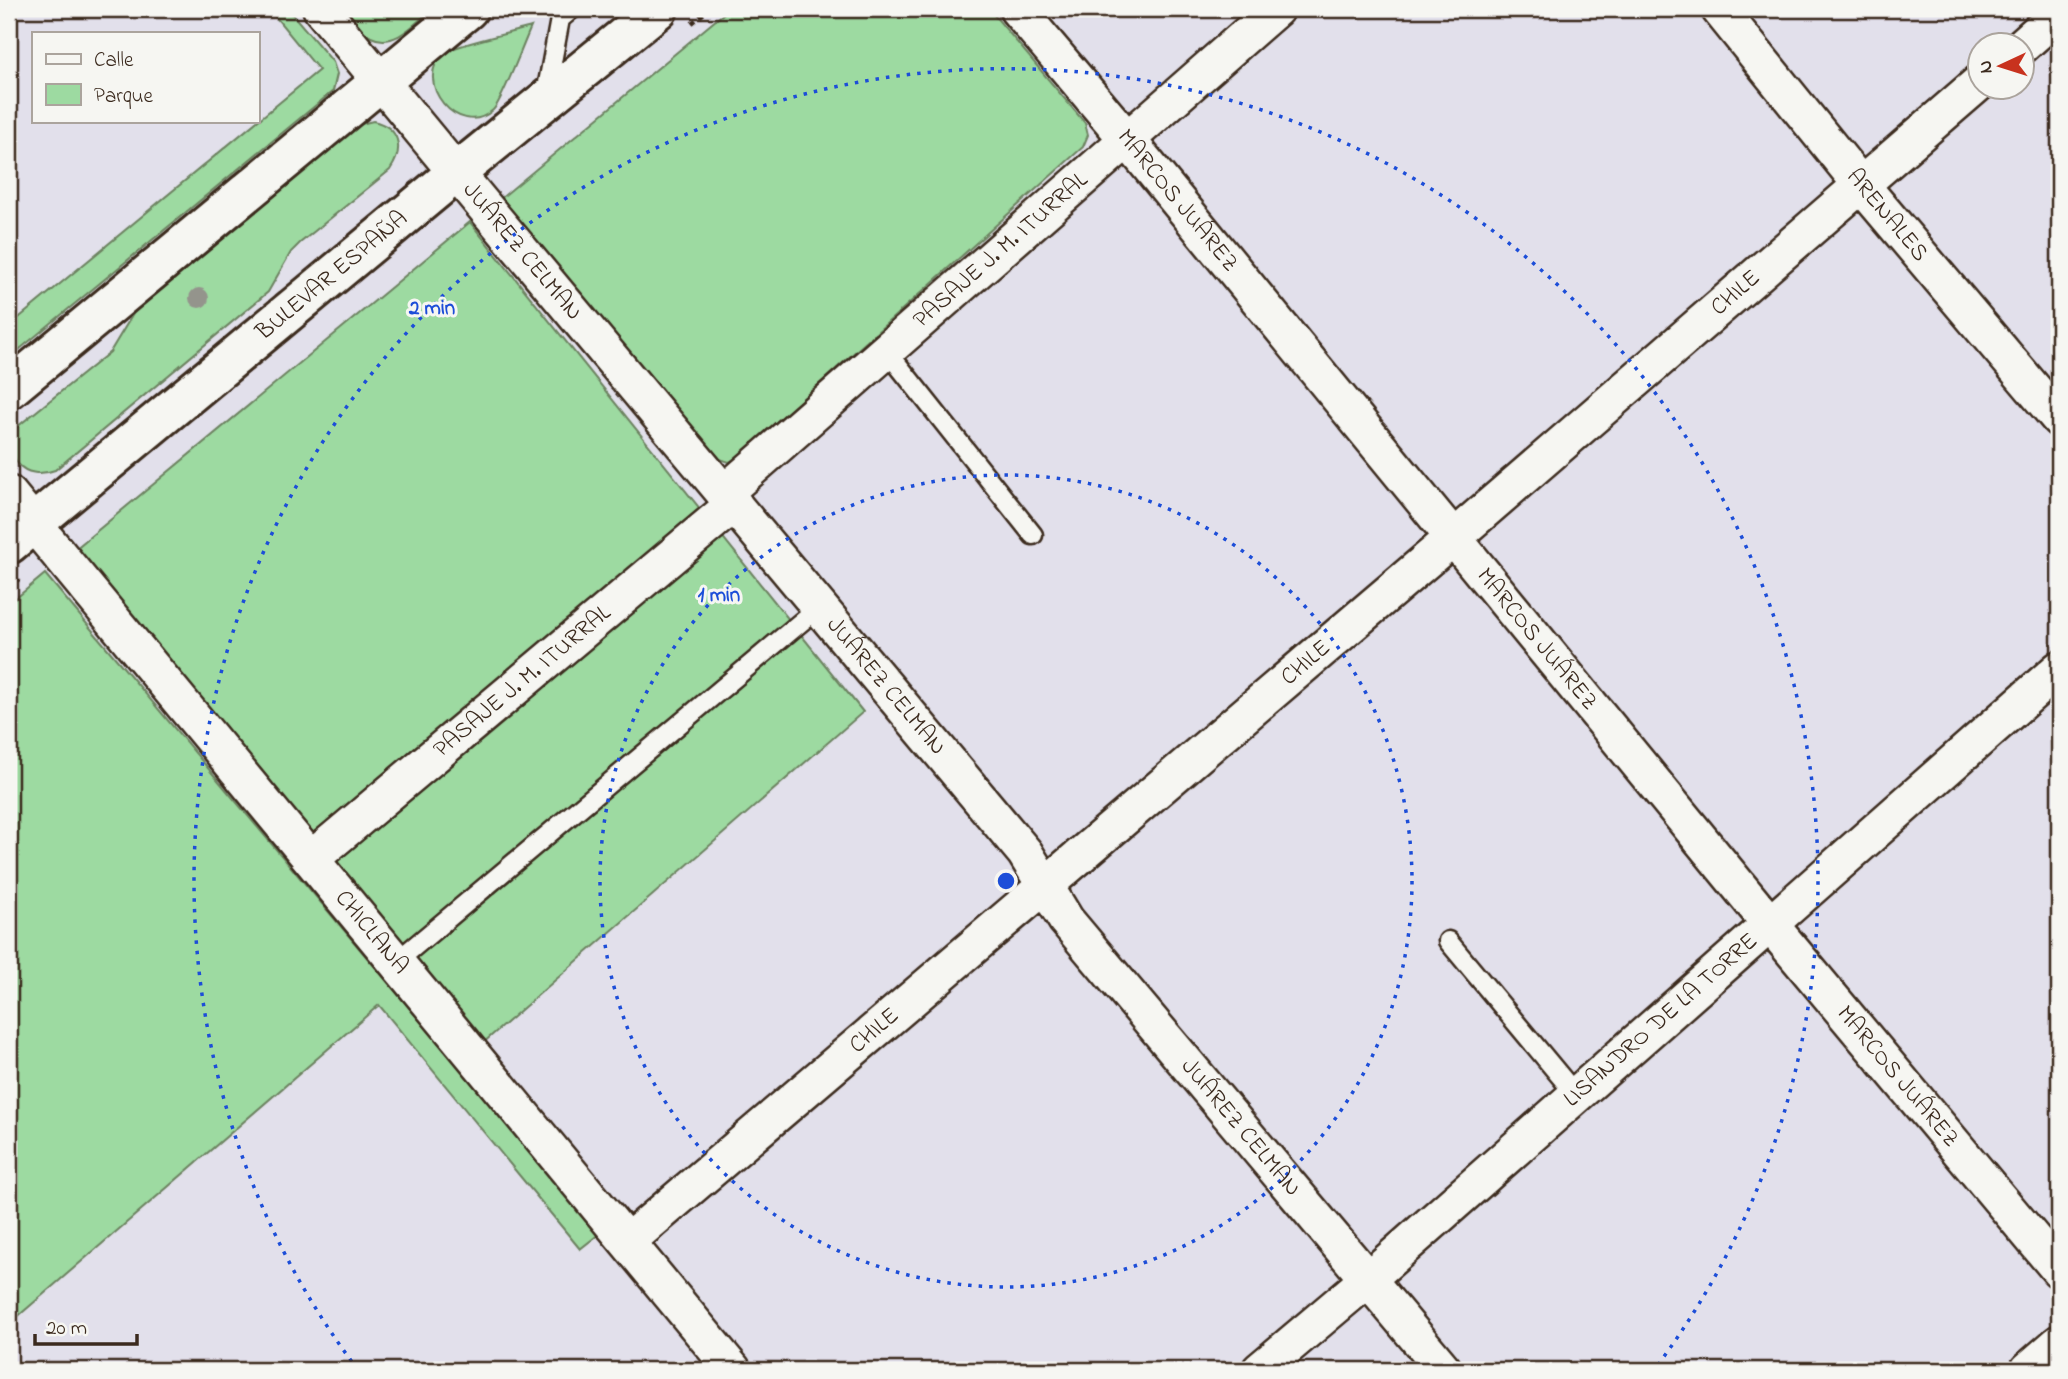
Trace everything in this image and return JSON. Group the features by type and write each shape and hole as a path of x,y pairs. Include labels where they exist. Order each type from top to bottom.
{"main road":[{"path":"9,389 380,80 470,9"},
{"name":"BULEVAR ESPAÑA","path":"21,533 658,9"}],"street":[{"name":"JUÁREZ CELMAN","path":"321,9 1025,853 1066,920 1444,1370"},
{"name":"MARCOS JUÁREZ","path":"1017,9 1126,138 1769,923 2059,1270"},
{"name":"PASAJE J. M. ITURRAL","path":"311,859 729,498 886,350 1276,9"},
{"name":"ARENALES","path":"1719,9 1862,186 2059,419"},
{"path":"2036,34 2059,13"},
{"name":"CHILE","path":"628,1241 1454,537 1966,94"},
{"name":"CHICLANA","path":"9,494 21,533 311,859 733,1370"},
{"name":"LISANDRO DE LA TORRE","path":"1260,1370 1368,1279 2059,669"},
{"path":"2028,1370 2059,1343"}],"lane":[{"path":"545,100 560,19 572,9"},
{"path":"886,350 1033,535"},
{"path":"396,962 819,607"},
{"path":"1448,941 1576,1095"}],"green space":[{"path":"269,9 288,9 333,62 337,74 333,91 9,358 9,326 319,70"},
{"path":"346,9 432,9 397,37 380,40 364,32"},
{"path":"729,9 989,9 1085,123 1088,135 1083,147 738,457 729,462 720,459 500,199"},
{"path":"531,27 493,110 480,118 466,118 443,104 436,92 433,78 435,65 444,53"},
{"path":"373,121 394,133 398,146 395,162 390,170 291,252 268,292 55,470 33,473 18,464 12,448 17,427 110,352 136,309 357,125"},
{"path":"470,222 863,712 483,1043 74,550"},
{"path":"45,574 599,1234 580,1249 379,1005 9,1324 9,604"}]}
